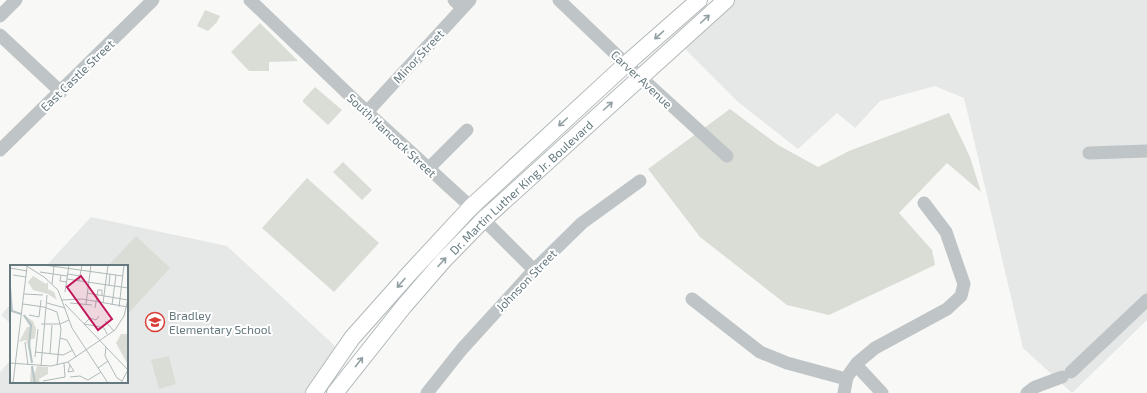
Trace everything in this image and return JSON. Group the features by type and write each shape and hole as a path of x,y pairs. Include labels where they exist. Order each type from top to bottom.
{"main road":[{"name":"Dr. Martin Luther King Jr. Boulevard","path":"314,393 352,338 471,207 626,64 699,0"},
{"name":"Dr. Martin Luther King Jr. Boulevard","path":"335,393 404,306 443,261 483,220 726,0"}],"street":[{"path":"0,16 16,0"},
{"name":"East Castle Street","path":"0,150 154,0"},
{"name":"South Hancock Street","path":"250,0 367,112 471,207 534,270"},
{"name":"Carver Avenue","path":"559,0 626,64 727,156"},
{"name":"Minor Street","path":"367,112 462,3"},
{"path":"0,35 61,92"},
{"path":"428,169 467,130"},
{"path":"1089,154 1147,151"},
{"name":"Johnson Street","path":"427,393 462,348 534,270 582,222 640,181"},
{"path":"844,393 846,379 856,365 875,348 947,310 961,296 964,284 946,232 924,203"},
{"path":"692,298 760,352 787,363 846,379"},
{"path":"1027,393 1035,387 1066,374 1147,300"},
{"path":"856,365 882,393"}],"shaded area":[{"path":"734,0 1147,0 1147,320 1072,393 1023,348 964,98 935,86 880,101 855,128 837,113 798,149 738,102 682,46"},
{"path":"205,10 220,16 217,22 208,31 197,26"},
{"path":"260,23 298,61 269,62 269,71 249,71 231,52"},
{"path":"315,87 342,110 328,125 303,102 303,100"},
{"path":"730,109 778,145 818,167 849,151 949,113 970,157 981,192 947,163 899,213 932,250 935,265 829,315 787,305 700,237 648,169"},
{"path":"343,162 372,190 362,200 333,172"},
{"path":"307,178 379,243 334,292 262,228"},
{"path":"91,217 227,246 336,347 306,393 0,393 0,372 10,361 10,383 128,383 128,265 47,265"},
{"path":"136,236 170,268 128,314 128,265 109,265"},
{"path":"10,305 10,323 1,315"},
{"path":"169,356 176,384 159,389 151,360"}],"place":[{"name":"Bradley Elementary School","path":"155,322"}]}
